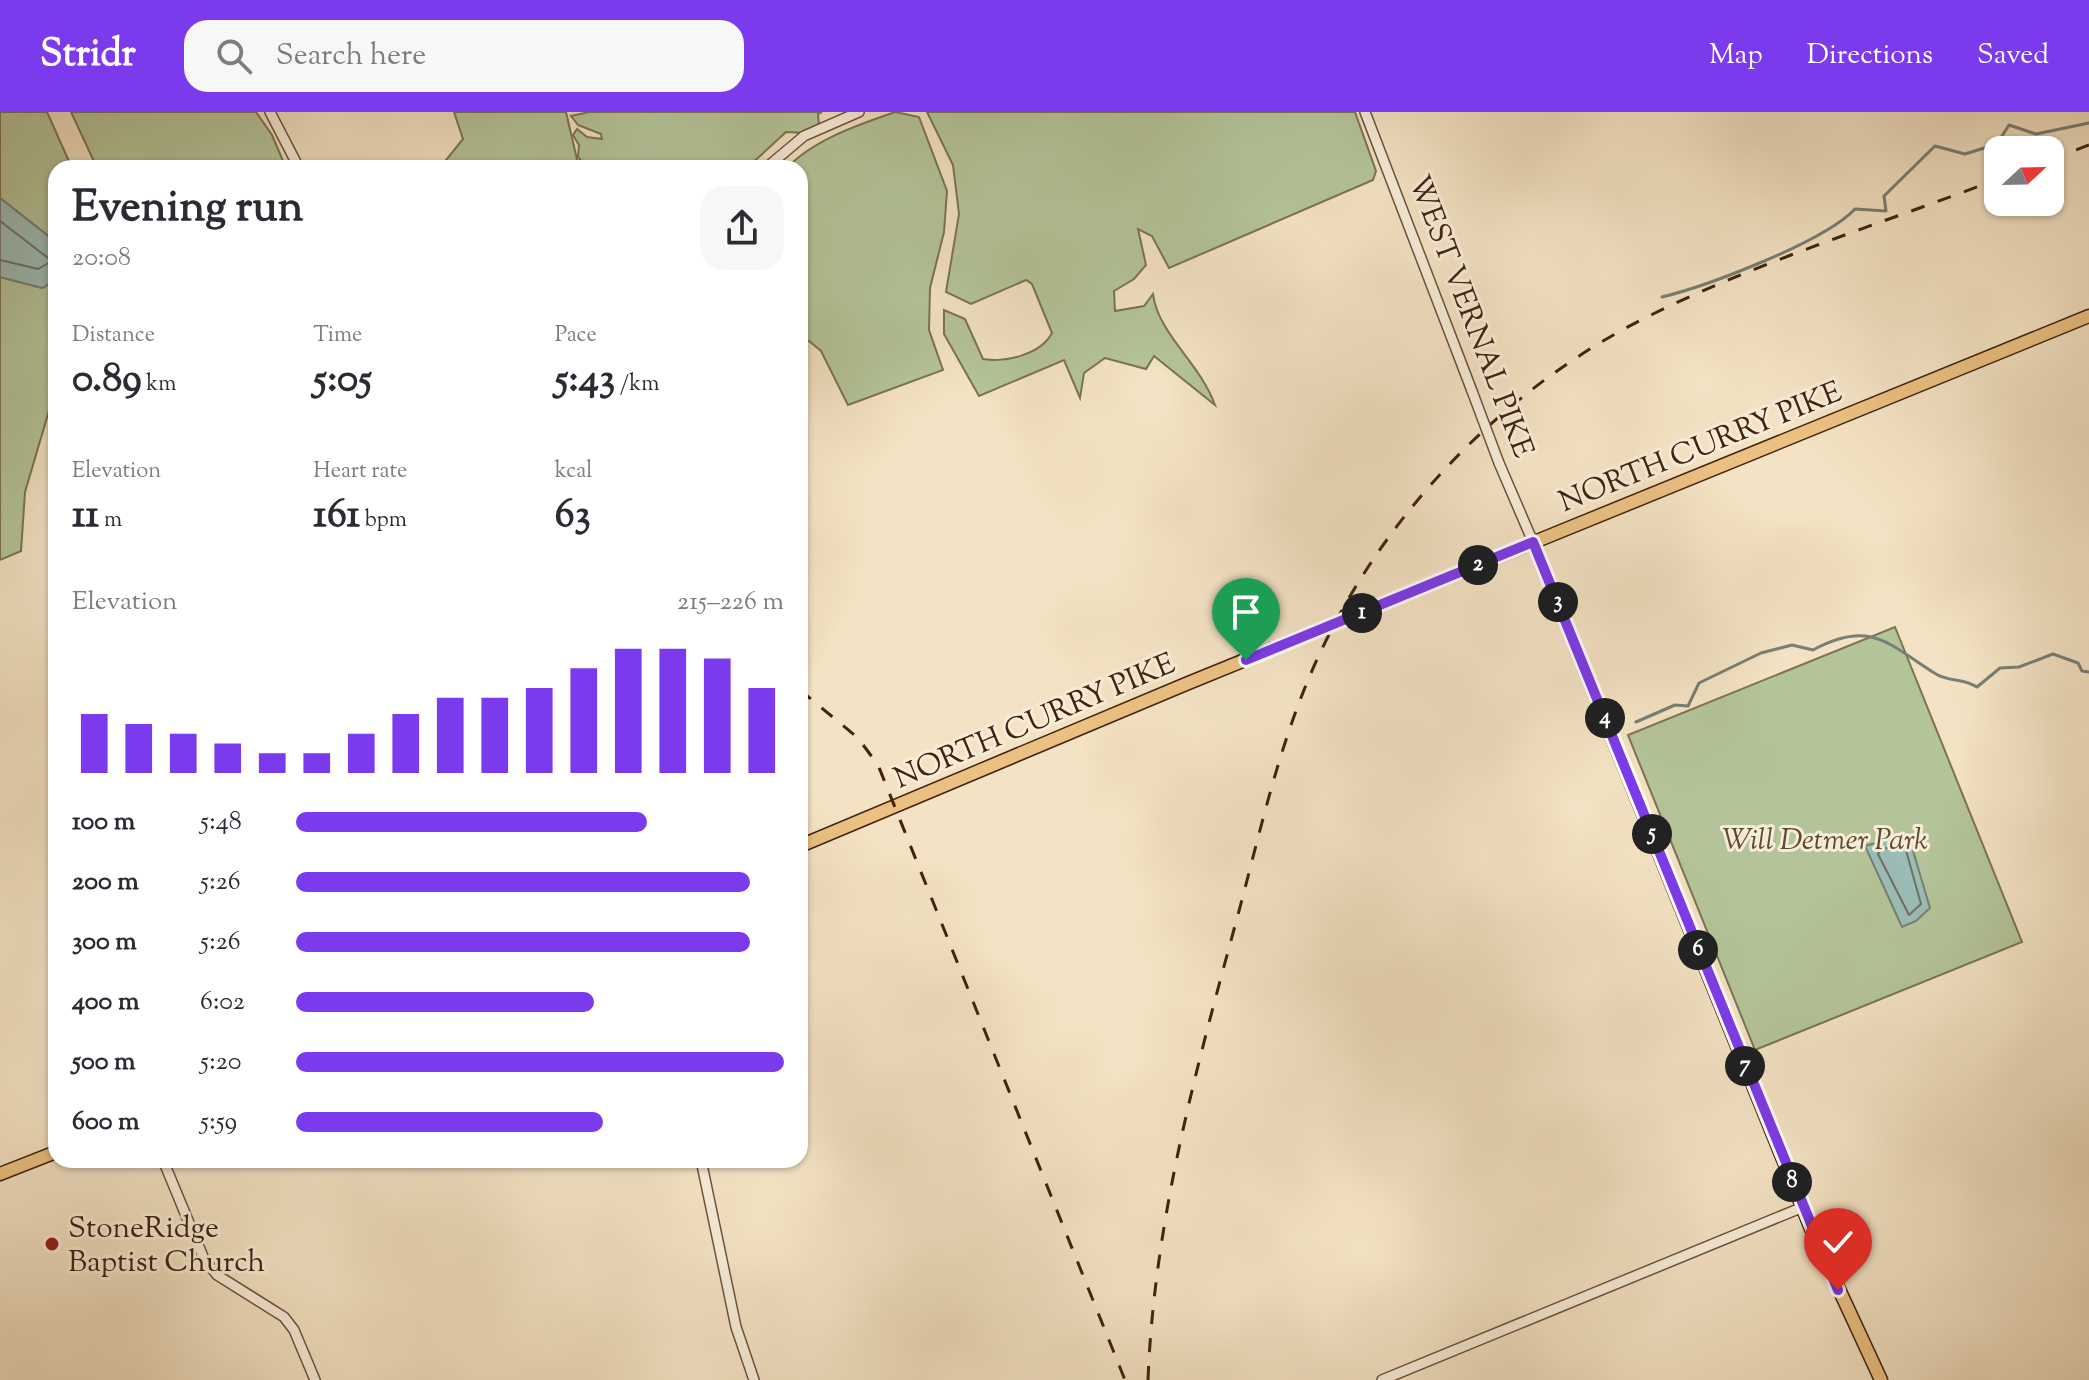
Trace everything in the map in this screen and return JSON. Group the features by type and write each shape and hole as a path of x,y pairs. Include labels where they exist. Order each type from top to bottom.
{"main road":[{"name":"NORTH CURRY PIKE","path":"808,843 1533,542 2089,316"},
{"name":"WEST VERNAL PIKE","path":"1533,542 1803,1207 1881,1380"},
{"path":"0,1174 48,1155"}],"street":[{"path":"270,112 295,160"},
{"path":"776,160 804,136 859,112"},
{"name":"WEST VERNAL PIKE","path":"1365,112 1499,463 1533,542"},
{"path":"166,1168 204,1259 217,1275 284,1317 294,1330 315,1380"},
{"path":"703,1168 736,1327 754,1380"},
{"path":"1382,1380 1803,1207"}],"green space":[{"path":"0,112 47,112 68,160 48,160 48,236 0,198"},
{"path":"71,112 256,112 272,135 283,160 93,160"},
{"path":"454,112 566,112 577,160 446,160 463,139"},
{"path":"589,112 822,112 818,114 819,125 805,133 786,132 756,160 580,160 579,145 573,135 577,129 587,137 602,139 601,134 578,125 571,116"},
{"path":"895,112 919,117 947,191 944,232 930,288 929,330 943,370 848,405 821,351 808,341 808,160 796,160 823,141"},
{"path":"927,112 1355,112 1376,171 1373,180 1169,268 1152,236 1138,229 1146,265 1134,279 1114,291 1115,311 1144,306 1153,294 1163,322 1200,376 1215,405 1154,356 1146,369 1105,358 1084,373 1080,398 1064,360 979,396 944,334 944,310 965,319 983,359 1002,360 1031,352 1052,333 1032,284 1026,280 971,304 946,292 959,214 953,165"},
{"path":"0,277 42,288 48,285 48,414 25,492 21,551 0,560"},
{"name":"Will Detmer Park","path":"1895,627 2022,942 1755,1050 1628,735"}],"water":[{"path":"0,198 48,236 48,285 42,288 0,277"},
{"path":"1908,834 1930,908 1916,921 1902,927 1865,846"}],"waterway":[{"path":"1662,297 1764,261 1818,235 1855,209 1886,211 1884,196 1935,146 1965,154 1997,144 2009,125 2036,134 2089,123"},
{"path":"1636,722 1675,705 1688,706 1699,683 1761,653 1792,645 1813,650 1850,636 1878,639 1941,676 1977,687 2000,668 2019,667 2053,654 2078,663 2082,671 2089,672"}],"railway":[{"path":"2064,155 2089,145"},
{"path":"1148,1380 1159,1263 1179,1149 1275,776 1293,718 1331,631 1364,574 1401,520 1444,470 1491,424 1542,382 1596,345 1653,314 1737,276 1984,184"},
{"path":"808,697 858,738 878,765 1125,1380"}],"place":[{"name":"StoneRidge Baptist Church","path":"52,1244"}],"route":[{"path":"1246,660 1533,542 1838,1290"}]}
